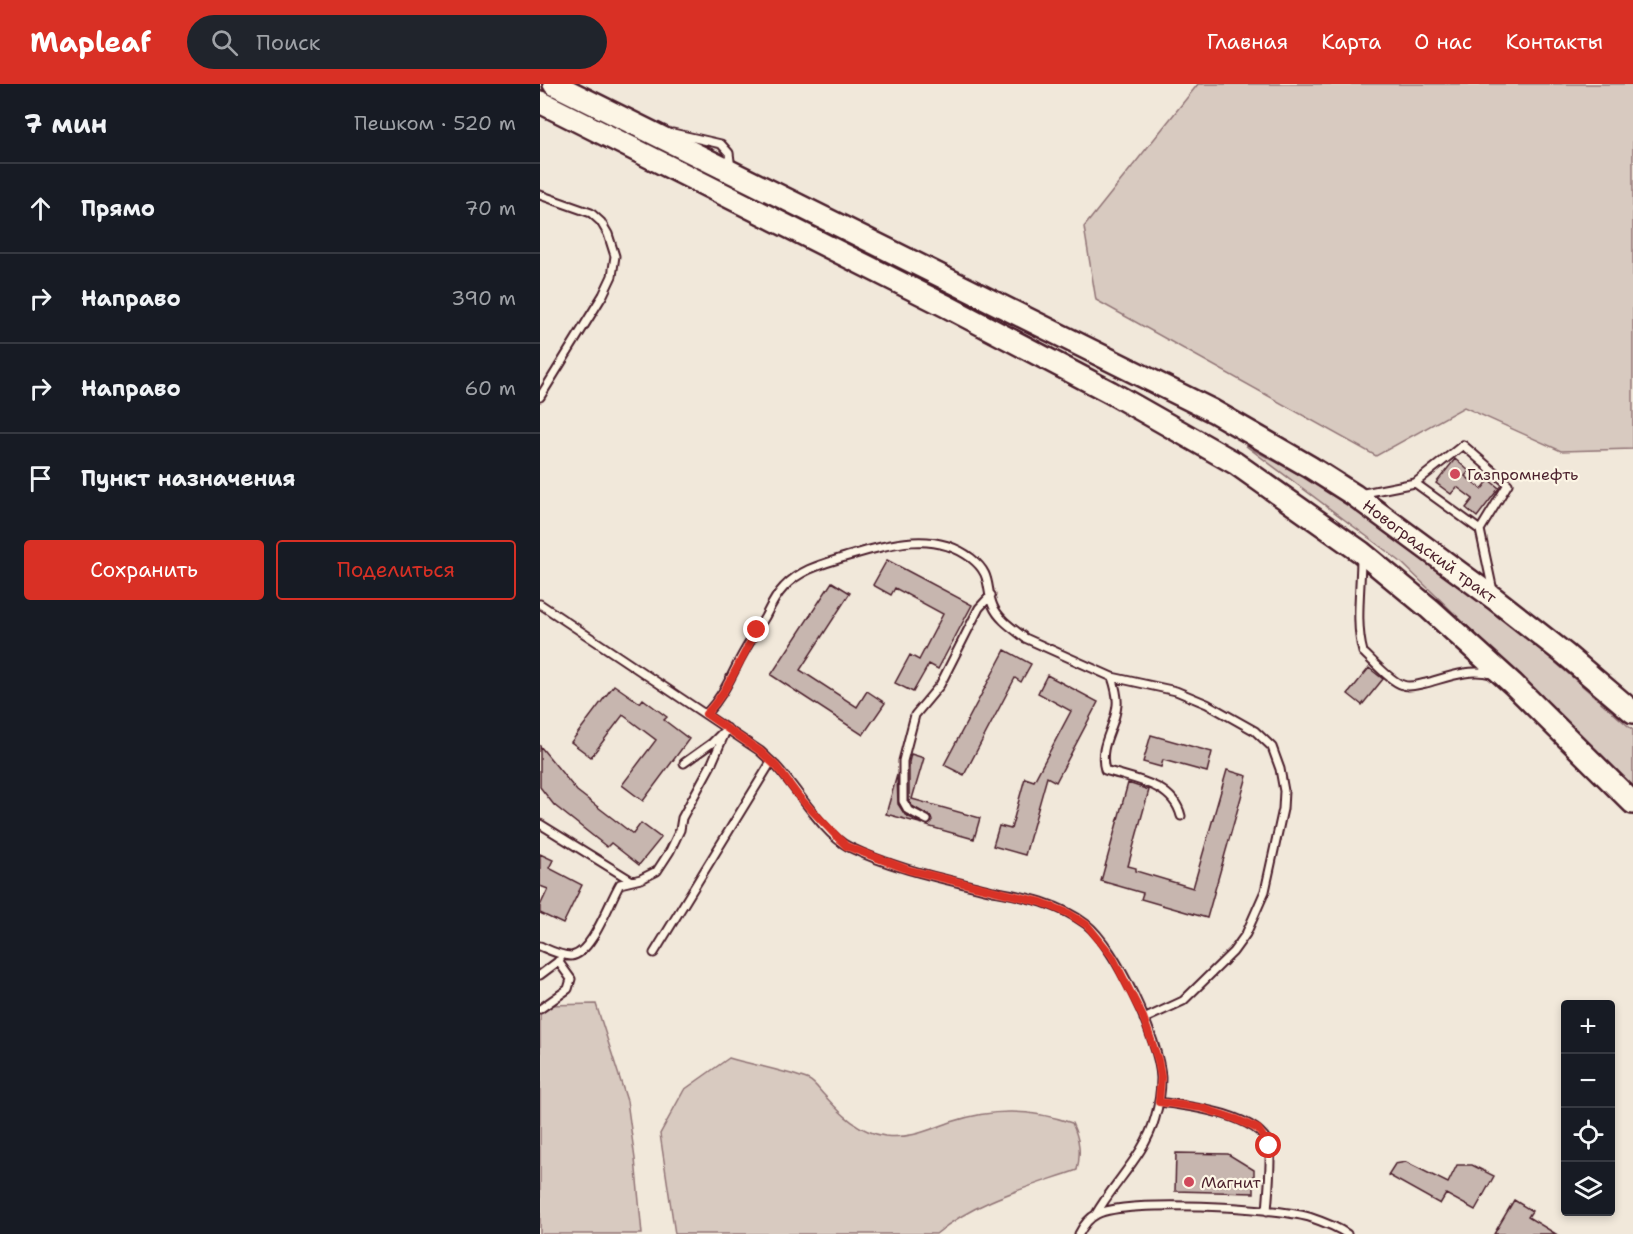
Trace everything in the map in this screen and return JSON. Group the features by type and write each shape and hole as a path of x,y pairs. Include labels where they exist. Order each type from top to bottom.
{"main road":[{"name":"Новоградский тракт","path":"554,84 1213,411 1310,467 1354,495 1495,599 1633,712"},
{"path":"540,102 1110,392 1235,463 1360,552 1430,609 1513,684 1633,803"},
{"path":"700,182 713,182 724,174 726,169"}],"lane":[{"path":"540,195 591,213 601,222 608,234 615,256 612,276 603,295 540,397"},
{"path":"1354,495 1415,483 1463,445 1508,484 1480,530"},
{"path":"1415,483 1480,530 1495,599"},
{"path":"706,714 728,687 740,660 783,587 802,572 895,543 919,542 940,543 972,559 989,582 992,605 998,614 1025,638 1112,677 1176,691 1207,704 1255,731 1272,747 1284,791 1283,809 1265,891 1246,934 1233,952 1183,1001 1144,1019"},
{"path":"1360,552 1361,645 1363,652 1395,681 1404,686 1414,686 1477,671 1498,676 1513,684"},
{"path":"927,820 908,810 903,801 903,761 915,715 940,685 979,608 991,595"},
{"path":"540,604 760,751 813,813 846,846 909,870 1041,902 1068,913 1087,925 1112,956 1144,1019 1158,1060 1161,1077 1159,1102 1154,1121 1133,1163 1079,1234"},
{"path":"1112,677 1117,705 1103,752 1105,770 1150,783 1179,807 1181,816"},
{"path":"684,763 712,743 727,728"},
{"path":"540,946 556,953 572,956 584,950 620,884 641,879 657,871 670,851 680,830 682,818 712,763 727,728"},
{"path":"654,953 771,762"},
{"path":"540,824 632,881"},
{"path":"540,975 567,955"},
{"path":"540,1009 568,989 571,979 558,961"},
{"path":"1159,1102 1202,1108 1258,1129 1269,1146 1268,1211"},
{"path":"1096,1214 1112,1209 1157,1206 1268,1211 1309,1217 1347,1234"}],"shaded area":[{"path":"1198,84 1633,84 1633,449 1561,451 1464,407 1376,456 1096,300 1084,227"},
{"path":"1246,446 1308,479 1406,541 1491,608 1633,730 1633,786 1401,562"},
{"path":"596,1004 627,1101 642,1234 540,1234 540,1012 547,1005"},
{"path":"729,1058 809,1080 852,1122 867,1131 885,1136 911,1135 967,1117 997,1112 1027,1113 1057,1118 1072,1123 1077,1135 1079,1158 1077,1170 985,1204 951,1222 936,1234 675,1234 660,1134 684,1090"}],"building":[{"path":"1455,459 1469,471 1465,476 1482,489 1489,480 1499,488 1477,517 1466,508 1473,499 1457,487 1451,494 1436,483"},
{"path":"887,560 972,605 938,669 929,664 913,692 895,683 910,655 919,660 943,614 895,588 891,595 873,585"},
{"path":"832,582 850,593 800,670 857,707 867,691 885,703 863,735 771,675"},
{"path":"1005,650 1031,664 1021,682 1015,678 964,775 944,765"},
{"path":"1369,668 1383,679 1362,705 1348,694"},
{"path":"1047,675 1098,702 1056,782 1047,777 1025,855 993,846 999,826 1011,829 1025,778 1034,781 1071,711 1038,693"},
{"path":"614,685 640,703 643,699 667,717 664,720 689,739 643,801 622,785 656,740 623,715 591,757 571,742"},
{"path":"1151,735 1212,752 1207,772 1163,760 1161,767 1143,762"},
{"path":"540,746 577,791 633,834 641,823 661,838 639,865 611,843 607,847 554,805 540,787"},
{"path":"911,754 924,758 912,799 980,818 974,839 927,826 932,822 931,817 912,806 909,800"},
{"path":"1227,770 1247,776 1207,918 1141,899 1143,893 1101,881 1128,783 1149,790 1128,866 1136,868 1136,871 1193,888"},
{"path":"897,775 898,804 905,815 923,824 886,814"},
{"path":"540,854 553,860 549,868 582,885 563,924 540,913 540,906 548,889 540,886"},
{"path":"1176,1153 1228,1154 1254,1170 1254,1193 1175,1191"},
{"path":"1406,1162 1448,1183 1457,1165 1472,1165 1494,1176 1475,1210 1446,1194 1440,1204 1388,1175 1395,1164"},
{"path":"1514,1200 1532,1211 1528,1217 1556,1234 1494,1234"}],"place":[{"name":"Газпромнефть","path":"1455,474"},
{"name":"Магнит","path":"1189,1182"}],"route":[{"path":"757,630 728,687 706,714 760,751 777,767 799,797 846,846 909,870 1041,902 1068,913 1087,925 1112,956 1143,1017 1158,1060 1161,1077 1159,1102 1202,1108 1236,1119 1258,1129 1269,1146"}]}
